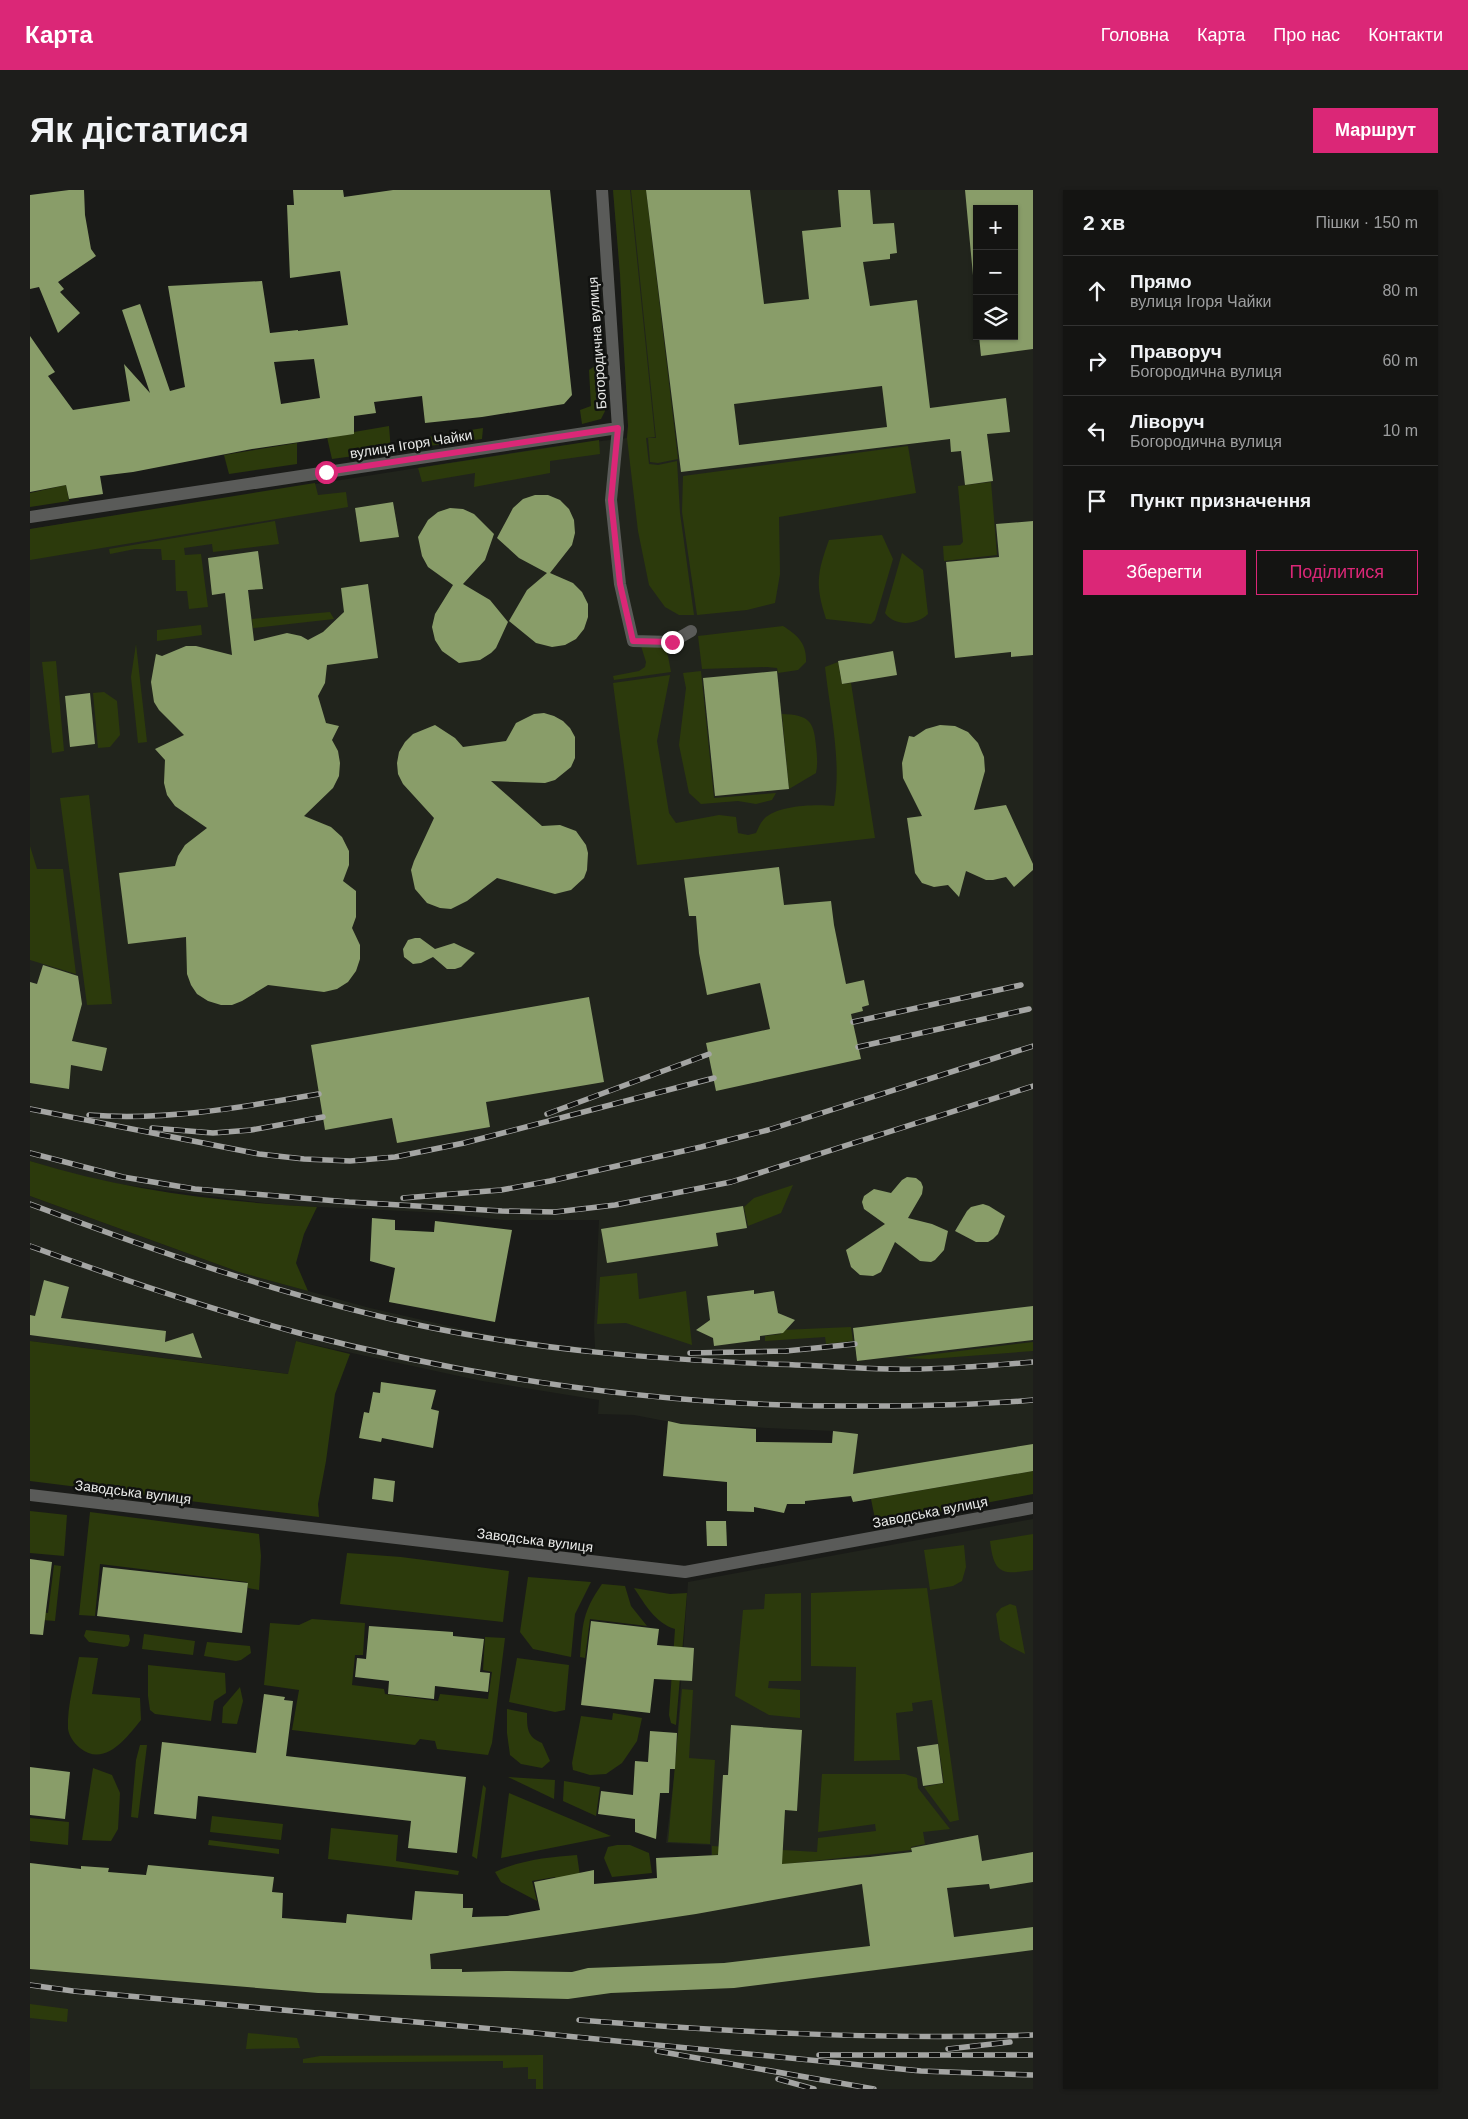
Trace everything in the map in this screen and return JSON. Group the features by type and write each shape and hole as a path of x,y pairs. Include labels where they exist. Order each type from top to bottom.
{"street":[{"name":"Богородична вулиця","path":"602,190 618,428 611,500 620,584 633,641 672,642 691,631"},
{"name":"вулиця Ігоря Чайки","path":"30,517 618,428"},
{"name":"Заводська вулиця","path":"30,1495 685,1572 1033,1508"}],"shaded area":[{"path":"613,190 1033,190 1033,1471 853,1502 851,1497 835,1498 833,1483 827,1482 833,1431 681,1424 634,1415 598,1414 599,1400 482,1381 296,1341 289,1374 30,1341 30,1196 239,1272 370,1308 475,1332 552,1344 595,1348 594,1328 599,1220 503,1220 444,1213 280,1205 118,1184 75,1175 30,1161 30,529 550,447 627,438 628,426 620,274"},
{"path":"1033,1519 1033,2089 30,2089 30,1863 52,1866 51,1875 80,1874 81,1866 109,1868 109,1872 139,1875 267,1917 346,1923 347,1914 399,1919 507,1916 540,1910 657,1879 656,1858 711,1855 711,1845 666,1843 675,1769 688,1582"}],"green space":[{"path":"613,190 630,190 655,437 646,438 649,464 658,465 677,461 680,513 694,615 679,615 665,607 649,585 638,531 627,438 628,426 620,274"},
{"path":"631,190 646,190 678,459 658,463 650,462 648,438 656,438"},
{"path":"601,362 605,411 601,419 582,424 580,410 591,406 589,370"},
{"path":"389,426 391,451 332,459 327,437 354,434 354,432"},
{"path":"483,428 482,439 429,446 428,437"},
{"path":"599,440 600,454 550,461 550,473 474,487 475,473 422,482 418,468"},
{"path":"297,443 297,464 229,474 224,455"},
{"path":"908,446 916,493 779,517 780,574 775,603 747,610 697,615 682,512 683,476"},
{"path":"991,482 997,555 944,561 943,546 960,545 963,542 958,486"},
{"path":"315,483 318,495 346,492 348,507 30,560 30,529"},
{"path":"66,485 69,501 30,507 30,493"},
{"path":"275,521 279,544 213,552 212,544 184,548 185,555 201,554 208,607 189,609 187,591 176,591 175,560 162,560 161,549 135,549 110,554 109,549"},
{"path":"882,535 893,559 875,620 871,624 826,619 820,597 819,579 822,561 829,540"},
{"path":"902,553 923,570 928,614 923,618 906,623 894,621 885,613"},
{"path":"330,612 334,619 253,628 252,619"},
{"path":"201,625 202,635 157,641 157,630"},
{"path":"783,626 797,636 805,650 806,662 798,670 778,673 777,668 767,667 702,669 698,636"},
{"path":"136,644 147,742 138,743 131,677"},
{"path":"663,644 668,656 671,672 614,680 613,676 639,671 645,667 646,662 641,646"},
{"path":"56,661 64,751 52,753 42,662"},
{"path":"838,662 842,684 851,683 875,838 637,865 613,683 670,675 657,741 669,813 676,823 719,815 736,817 738,833 748,835 756,833 764,819 778,811 797,806 834,806 837,772 836,754 825,667"},
{"path":"701,671 714,798 776,793 772,800 756,804 738,801 701,804 689,793 679,745 686,688 683,673"},
{"path":"104,692 117,701 120,735 110,747 98,748 93,693"},
{"path":"782,714 798,716 808,721 814,730 817,753 816,773 789,789"},
{"path":"89,795 112,1004 87,1005 60,798"},
{"path":"30,846 37,869 63,869 76,974 30,960"},
{"path":"30,1161 100,1180 172,1193 244,1202 317,1207 304,1234 296,1263 308,1291 239,1272 30,1196"},
{"path":"793,1185 781,1213 748,1226 744,1207 754,1198"},
{"path":"637,1273 639,1299 686,1291 692,1345 626,1323 597,1324 600,1277"},
{"path":"851,1327 853,1341 826,1344 825,1337 765,1341 765,1336 781,1334 781,1330"},
{"path":"30,1341 288,1374 296,1341 350,1354 335,1394 318,1504 319,1517 30,1481"},
{"path":"1033,1342 1033,1351 929,1359 903,1358"},
{"path":"1033,1471 1033,1494 876,1524 871,1499"},
{"path":"30,1511 67,1515 64,1556 30,1553"},
{"path":"90,1512 259,1534 261,1556 259,1590 248,1588 247,1582 100,1564 95,1616 79,1615"},
{"path":"1033,1534 1033,1570 1006,1572 997,1566 990,1541"},
{"path":"964,1545 966,1567 962,1581 953,1586 930,1590 924,1550"},
{"path":"347,1553 401,1557 509,1571 503,1622 340,1604"},
{"path":"54,1565 61,1566 55,1621 30,1619 30,1611 48,1613"},
{"path":"528,1577 591,1582 575,1614 571,1657 533,1649 520,1632"},
{"path":"602,1584 625,1586 631,1606 647,1626 590,1619 585,1658 580,1657 587,1611"},
{"path":"634,1588 670,1594 687,1593 676,1725 671,1723 669,1715 675,1629 656,1618"},
{"path":"927,1588 959,1820 950,1822 924,1787 944,1783 932,1700 912,1703 913,1711 896,1713 900,1760 854,1761 856,1667 811,1666 811,1593"},
{"path":"801,1593 801,1681 769,1681 768,1688 800,1690 800,1718 769,1715 735,1696 743,1610 764,1609 765,1594"},
{"path":"1010,1604 1016,1606 1025,1654 1000,1640 996,1614 1001,1608"},
{"path":"312,1619 365,1623 363,1655 355,1655 352,1685 384,1689 385,1694 438,1701 440,1694 488,1699 492,1672 483,1670 485,1637 505,1638 492,1743 488,1755 437,1749 435,1741 420,1739 415,1745 292,1730 299,1690 264,1685 270,1623 299,1625"},
{"path":"86,1630 129,1635 130,1640 128,1646 124,1647 89,1642 84,1636"},
{"path":"144,1634 195,1641 193,1655 142,1649"},
{"path":"207,1642 250,1646 251,1653 236,1661 204,1656"},
{"path":"79,1657 98,1658 92,1694 140,1698 141,1720 122,1742 107,1752 89,1753 80,1748 71,1737 68,1729 70,1702"},
{"path":"517,1658 569,1665 565,1710 555,1712 509,1702"},
{"path":"148,1665 225,1673 226,1693 214,1701 211,1721 155,1714 150,1710"},
{"path":"240,1687 243,1701 237,1724 222,1723 223,1707"},
{"path":"682,1689 693,1690 689,1758 715,1760 710,1844 668,1842"},
{"path":"507,1709 527,1713 529,1731 533,1738 542,1743 550,1761 542,1768 521,1764 510,1755 507,1733"},
{"path":"613,1713 642,1718 637,1741 622,1763 606,1774 590,1775 573,1770 572,1763 581,1716 612,1720"},
{"path":"140,1745 147,1745 138,1818 131,1817 136,1760"},
{"path":"93,1768 112,1775 120,1793 118,1829 111,1841 82,1840"},
{"path":"822,1774 905,1774 917,1778 918,1788 950,1829 923,1832 925,1844 911,1847 911,1850 741,1869 740,1853 712,1855 712,1846 817,1852 818,1838 876,1831 875,1824 818,1832"},
{"path":"508,1777 555,1780 554,1799"},
{"path":"564,1781 600,1787 596,1816 563,1801"},
{"path":"483,1785 486,1788 477,1859 472,1856"},
{"path":"509,1793 611,1836 501,1858"},
{"path":"212,1816 283,1824 281,1840 210,1832"},
{"path":"30,1818 69,1822 68,1845 30,1841"},
{"path":"331,1828 398,1835 396,1861 459,1871 458,1875 328,1859"},
{"path":"209,1840 279,1849 279,1854 208,1845"},
{"path":"630,1845 649,1853 652,1873 612,1877 604,1858 608,1847"},
{"path":"577,1855 580,1876 557,1880 555,1877 532,1881 537,1901 501,1882 495,1872 525,1862"},
{"path":"30,2004 68,2009 67,2022 30,2018"},
{"path":"248,2033 297,2038 300,2048 246,2049"},
{"path":"543,2055 543,2089 536,2089 536,2079 528,2079 528,2067 503,2068 503,2061 303,2063 303,2059 320,2056"}],"building":[{"path":"84,190 85,215 91,249 96,256 58,282 64,289 60,292 80,313 58,333 39,287 30,289 30,195"},
{"path":"293,190 343,190 344,197 393,190 550,190 572,395 564,404 482,417 425,423 422,396 374,402 376,413 354,416 354,434 252,449 133,472 100,476 103,494 69,499 66,485 30,492 30,336 55,372 48,376 73,410 130,401 124,364 150,393 122,310 140,304 170,391 185,387 168,286 262,281 270,333 348,325 340,271 290,278 287,205 294,205","holes":["314,359 320,398 281,404 274,362"]},
{"path":"646,190 750,190 764,304 809,299 802,231 841,227 838,190 870,190 873,224 894,223 897,253 890,254 890,259 863,262 870,306 917,300 930,408 1006,398 1010,432 987,434 993,481 965,485 961,451 951,452 950,439 681,472","holes":["882,386 887,427 739,445 734,404"]},
{"path":"965,190 1033,190 1033,349 981,356 979,340 1018,340 1018,205 973,205 973,275"},
{"path":"535,495 548,495 560,500 569,509 574,520 575,533 572,545 550,573 573,583 582,592 588,604 588,617 584,629 576,639 565,645 552,647 536,643 509,621 527,590 547,573 519,558 497,538 513,508 523,499"},
{"path":"393,502 399,537 360,542 355,508"},
{"path":"450,508 463,509 474,514 494,534 485,560 463,584 490,600 508,622 496,648 491,653 480,660 459,663 442,651 435,640 432,627 435,614 453,585 428,567 422,556 418,537 428,520 438,512"},
{"path":"1033,521 1033,655 1011,657 1011,652 955,658 946,562 999,557 996,524"},
{"path":"258,551 263,589 248,590 254,641 287,633 301,636 308,640 323,632 344,612 341,588 368,584 378,658 327,665 325,683 318,696 326,723 339,726 332,740 338,751 340,763 339,776 333,788 304,816 331,827 342,837 349,851 349,865 343,881 356,891 356,917 352,928 360,945 360,959 356,971 348,982 337,989 324,992 268,985 242,1001 232,1005 221,1005 208,1001 197,994 191,985 187,974 186,937 128,944 119,873 175,866 178,856 185,845 207,828 175,806 167,795 164,783 165,760 155,749 184,735 159,710 154,702 151,682 156,654 162,656 186,646 196,646 232,655 225,593 212,595 208,558"},
{"path":"893,651 897,675 842,684 838,661"},
{"path":"777,671 789,789 715,796 703,678"},
{"path":"90,693 95,744 70,747 65,696"},
{"path":"544,713 563,721 575,737 575,758 571,767 555,780 545,783 491,781 542,826 560,825 576,831 586,845 588,853 587,870 584,878 571,890 555,894 497,878 467,901 451,909 440,908 427,903 415,889 411,870 434,818 403,784 398,774 399,752 405,742 413,734 435,725 455,738 463,747 506,741 516,723 534,714"},
{"path":"940,725 955,726 968,732 978,743 984,757 985,771 974,810 1006,805 1033,864 1033,870 1014,887 1006,877 986,880 966,871 959,897 948,885 934,887 922,883 915,873 907,818 922,816 903,778 902,763 909,736 914,737 926,729"},
{"path":"779,867 784,905 831,901 846,984 864,980 869,1005 862,1007 863,1011 851,1014 861,1059 716,1091 706,1043 770,1029 760,983 707,995 699,953 696,916 689,916 684,878"},
{"path":"420,938 435,949 454,943 475,953 461,967 455,969 447,969 433,957 421,963 413,964 404,957 403,949 408,940"},
{"path":"43,965 78,976 82,1004 72,1041 107,1048 102,1071 71,1065 69,1089 30,1083 30,982 37,984"},
{"path":"589,997 604,1082 486,1102 490,1127 397,1143 392,1118 325,1130 311,1045"},
{"path":"907,1177 916,1178 923,1187 922,1194 908,1218 932,1224 948,1231 944,1250 931,1262 920,1261 895,1242 881,1272 873,1276 860,1275 851,1267 846,1250 885,1224 864,1209 862,1202 864,1196 874,1189 891,1193"},
{"path":"983,1204 1005,1216 998,1234 993,1239 988,1242 976,1242 955,1231 971,1207"},
{"path":"743,1206 747,1228 716,1233 718,1246 607,1263 601,1229"},
{"path":"372,1218 395,1220 395,1230 434,1232 435,1221 512,1230 495,1322 389,1302 395,1268 370,1261"},
{"path":"44,1280 69,1287 61,1318 166,1331 165,1342 193,1333 202,1358 30,1335 30,1315 35,1316"},
{"path":"754,1290 754,1294 774,1291 778,1313 795,1320 783,1333 760,1336 760,1340 714,1346 713,1338 696,1330 710,1320 707,1296"},
{"path":"1033,1306 1033,1340 857,1361 853,1328"},
{"path":"381,1382 436,1390 431,1409 439,1411 433,1448 382,1438 381,1442 359,1438 364,1412 369,1413 373,1392 380,1393"},
{"path":"668,1421 681,1424 756,1429 756,1442 832,1443 833,1431 858,1434 853,1474 1033,1444 1033,1471 853,1502 851,1496 805,1501 805,1504 787,1504 784,1513 754,1507 754,1512 727,1511 727,1482 663,1476"},
{"path":"374,1478 395,1481 393,1502 372,1499"},
{"path":"706,1521 726,1521 727,1546 707,1546"},
{"path":"30,1559 52,1562 43,1635 30,1634"},
{"path":"103,1567 248,1583 242,1633 97,1616"},
{"path":"591,1621 659,1629 657,1645 694,1648 692,1681 654,1679 650,1713 581,1705"},
{"path":"369,1626 453,1632 453,1636 484,1639 480,1672 490,1673 488,1692 435,1686 434,1699 388,1694 389,1681 355,1677 357,1658 366,1659"},
{"path":"264,1694 285,1697 284,1700 293,1701 286,1756 466,1777 457,1853 408,1848 411,1821 198,1796 196,1819 154,1814 162,1742 256,1753"},
{"path":"731,1725 802,1730 797,1811 785,1810 782,1864 912,1852 911,1848 978,1835 982,1861 1033,1852 1033,1882 990,1889 989,1884 947,1888 954,1937 1033,1927 1033,1950 734,1988 611,1993 568,1999 318,1993 30,1969 30,1863 81,1869 81,1866 109,1868 108,1872 146,1875 148,1865 274,1877 272,1892 283,1893 282,1918 346,1923 347,1914 412,1920 415,1891 463,1894 463,1908 473,1908 472,1917 507,1916 540,1910 534,1882 594,1870 594,1884 657,1878 656,1858 718,1855 723,1775 728,1775","holes":["862,1884 870,1946 724,1963 588,1968 572,1972 462,1972 462,1969 431,1969 430,1954 696,1914"]},
{"path":"650,1731 677,1733 675,1769 670,1769 669,1793 660,1793 656,1839 635,1832 635,1819 598,1814 601,1791 633,1795 635,1761 648,1762"},
{"path":"938,1744 943,1783 923,1786 917,1747"},
{"path":"30,1767 70,1772 65,1819 30,1815"}],"railway":[{"path":"853,1022 1021,985"},
{"path":"858,1047 1029,1009"},
{"path":"403,1198 501,1190 550,1181 701,1147 768,1130 1033,1046"},
{"path":"547,1114 709,1054"},
{"path":"30,1109 259,1154 304,1159 350,1161 395,1157 464,1143 714,1078"},
{"path":"30,1153 123,1177 195,1189 349,1202 502,1211 555,1212 615,1205 731,1182 1033,1086"},
{"path":"89,1115 147,1116 205,1112 319,1094"},
{"path":"152,1128 213,1133 251,1130 323,1117"},
{"path":"30,1204 175,1256 274,1288 373,1315 509,1341 640,1356 874,1369 943,1368 1033,1362"},
{"path":"30,1246 96,1270 265,1324 369,1350 511,1378 653,1396 725,1402 869,1406 1033,1400"},
{"path":"690,1353 786,1351 855,1344"},
{"path":"30,1985 73,1991 515,2031 921,2071 1033,2075"},
{"path":"579,2020 692,2028 862,2036 1033,2035"},
{"path":"948,2049 1010,2042"},
{"path":"657,2051 874,2089"},
{"path":"819,2055 1033,2055"},
{"path":"778,2079 814,2089"}],"route":[{"path":"326,472 618,428 611,500 620,584 633,641 672,642"}]}
